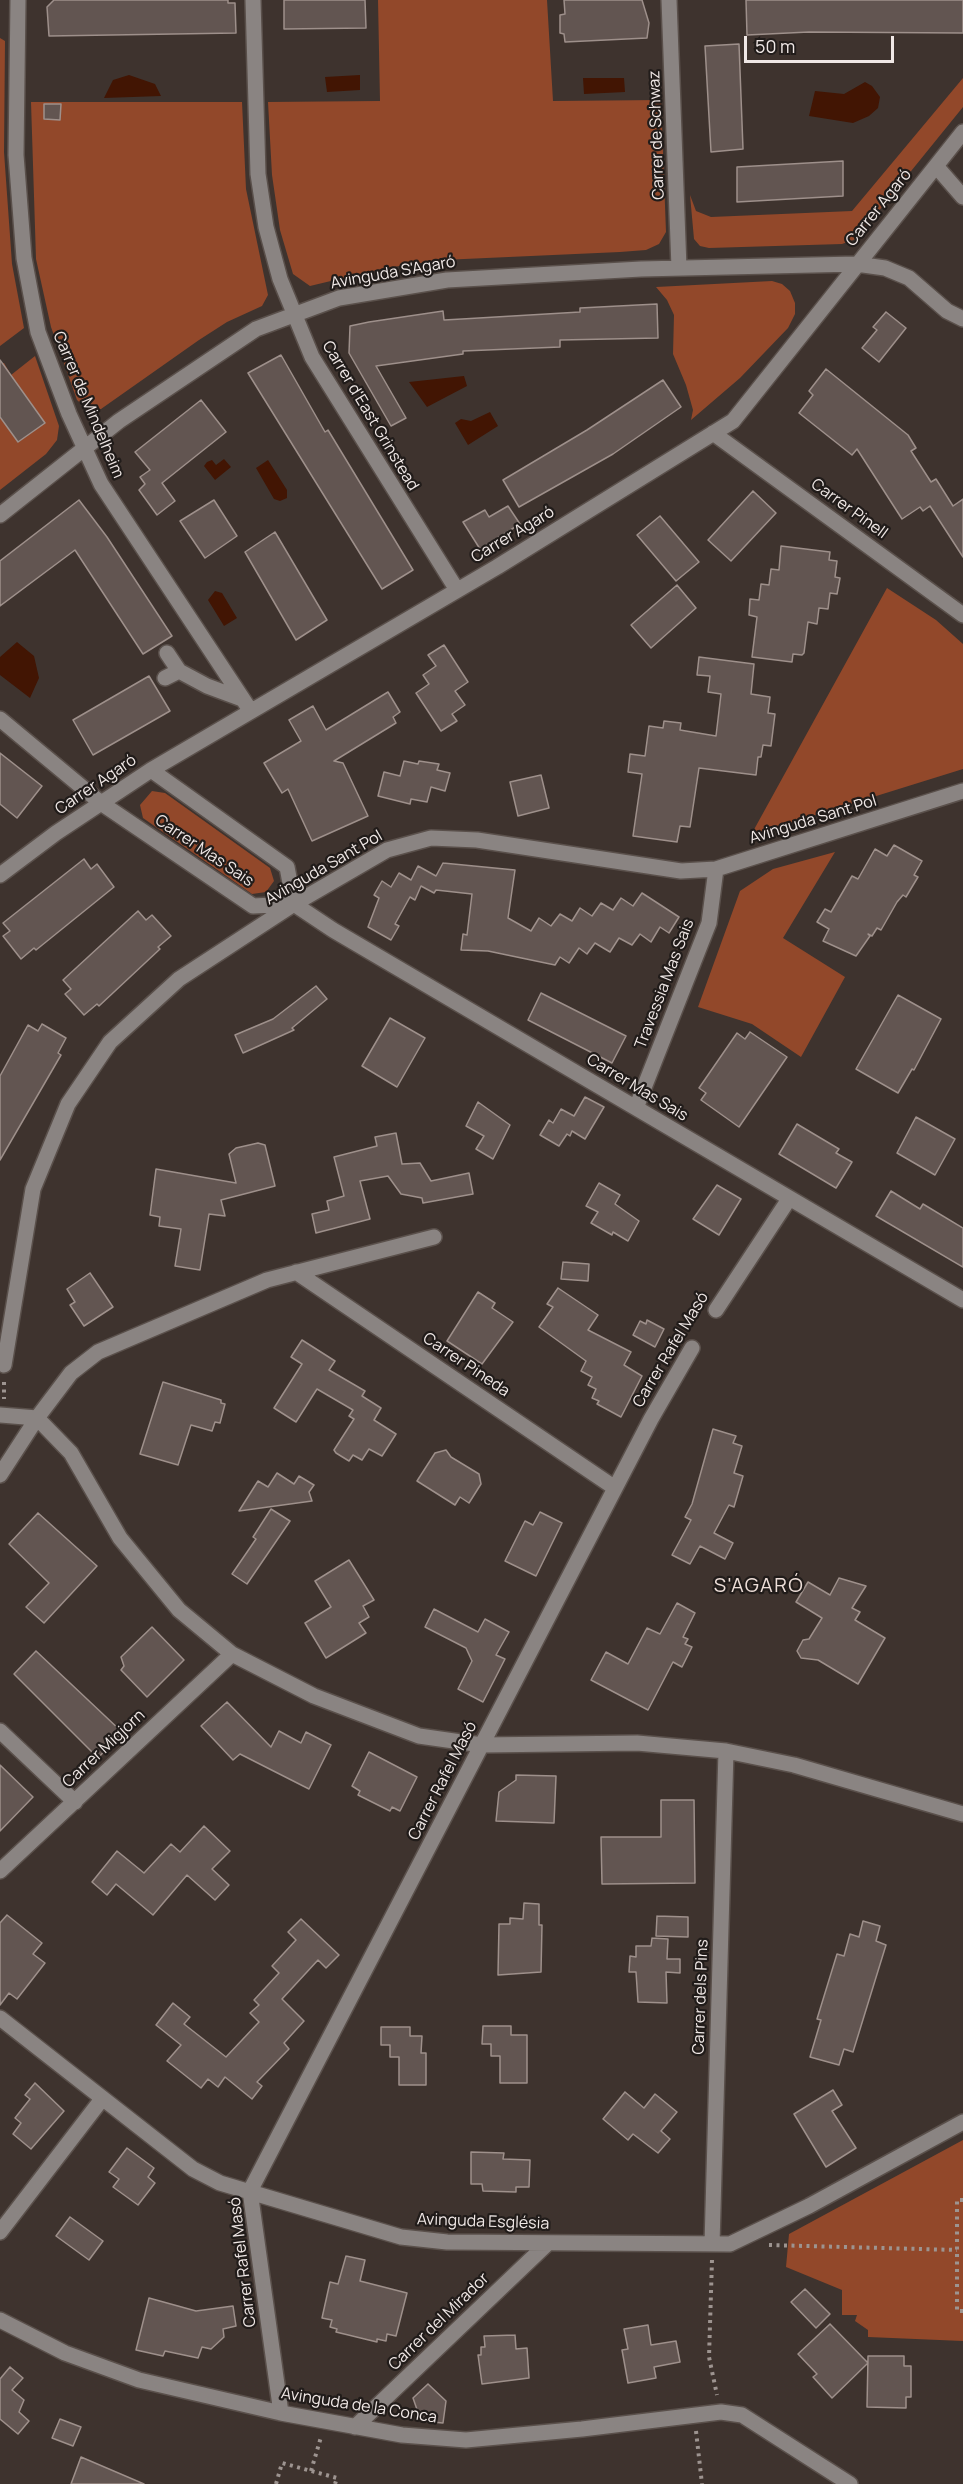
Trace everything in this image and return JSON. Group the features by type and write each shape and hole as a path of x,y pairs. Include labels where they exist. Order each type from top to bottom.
{"street":[{"name":"Carrer de Mindelheim","path":"18,0 16,155 24,258 38,332 83,448 101,484 246,705"},
{"name":"Carrer d'East Grinstead","path":"253,0 258,174 266,227 294,315 312,357 457,590"},
{"name":"Carrer de Schwaz","path":"669,0 679,268"},
{"name":"Carrer Agaró","path":"0,875 101,803 246,705 457,590 733,421 963,132"},
{"path":"936,166 963,197"},
{"name":"Avinguda S'Agaró","path":"0,515 119,421 256,329 339,298 447,280 679,268 856,264 885,268 909,278 947,311 963,320"},
{"name":"Carrer Pinell","path":"713,433 963,615"},
{"path":"167,653 179,671 246,705"},
{"path":"165,678 179,671"},
{"name":"Carrer Mas Sais","path":"0,719 101,803 253,906 294,904 333,930 963,1300"},
{"name":"Carrer Mas Sais","path":"151,770 288,867 294,904"},
{"name":"Avinguda Sant Pol","path":"4,1365 33,1189 68,1104 110,1042 179,979 294,904 387,850 431,838 477,840 681,872 716,869 963,791"},
{"name":"Travessia Mas Sais","path":"636,1108 709,923 716,869"},
{"name":"Carrer Rafel Masó","path":"716,1310 789,1199"},
{"path":"0,1475 37,1418 71,1373 98,1352 267,1280 434,1237"},
{"name":"Carrer Pineda","path":"296,1272 615,1488"},
{"name":"Carrer Rafel Masó","path":"281,2413 250,2191 651,1419 692,1348"},
{"path":"2,1415 37,1418 71,1453 120,1538 179,1610 232,1654 314,1696 419,1736 482,1745 637,1743 726,1751 794,1765 963,1814"},
{"name":"Carrer Migjorn","path":"0,1871 232,1654"},
{"path":"0,1731 75,1802"},
{"name":"Carrer dels Pins","path":"712,2244 726,1751"},
{"name":"Avinguda Església","path":"0,2018 193,2169 220,2182 401,2237 447,2242 730,2244 809,2206 963,2122"},
{"path":"0,2232 102,2099"},
{"name":"Carrer del Mirador","path":"355,2427 548,2243"},
{"name":"Avinguda de la Conca","path":"0,2320 65,2353 139,2380 281,2413 402,2434 466,2440 721,2412 742,2415 850,2484"}],"path":[{"path":"2,1415 4,1365"},
{"path":"963,2200 957,2200 957,2311 963,2311"},
{"path":"712,2244 709,2357 721,2412"},
{"path":"789,2246 957,2250"},
{"path":"694,2416 702,2484"},
{"path":"311,2471 326,2422"},
{"path":"276,2484 282,2463 337,2478 335,2484"}],"shaded area":[{"path":"378,0 547,0 553,101 661,100 666,232 659,244 646,250 620,252 442,260 385,268 310,286 293,274 280,230 272,175 268,102 380,101"},
{"path":"0,38 5,41 4,152 12,264 24,328 0,346"},
{"path":"129,75 155,84 161,96 104,98 113,80"},
{"path":"360,75 360,90 327,92 325,77"},
{"path":"583,78 624,78 625,92 584,94"},
{"path":"963,78 963,107 856,239 842,244 709,248 700,246 694,239 690,195 696,211 711,217 852,211"},
{"path":"865,82 872,86 880,97 878,108 869,116 853,123 809,116 815,91 844,94"},
{"path":"31,102 242,102 246,189 268,295 262,306 227,322 101,409 87,409 77,400 51,327 36,259"},
{"path":"772,281 782,284 790,291 795,303 795,314 788,328 740,378 691,420 693,410 686,385 673,354 674,315 667,300 656,287"},
{"path":"35,356 59,426 57,440 46,454 0,490 0,363 4,363 11,375"},
{"path":"464,376 467,386 427,407 409,382"},
{"path":"490,412 498,426 468,445 455,423 461,419 471,421"},
{"path":"224,459 231,467 215,480 204,466 212,460 216,465"},
{"path":"268,460 287,490 287,498 280,501 274,499 256,468"},
{"path":"887,588 936,620 963,644 963,769 751,835"},
{"path":"215,591 222,593 237,618 224,626 208,600"},
{"path":"17,642 34,656 39,678 30,698 0,675 0,657"},
{"path":"152,791 165,793 270,868 274,881 266,892 252,894 143,818 140,805"},
{"path":"835,852 783,938 845,977 801,1057 752,1024 698,1007 740,891 773,869"},
{"path":"963,2140 963,2341 868,2337 868,2330 855,2321 857,2315 842,2315 842,2290 786,2267 789,2234"}],"building":[{"path":"54,0 228,0 228,3 235,3 236,33 49,36 47,7"},
{"path":"284,0 365,0 366,28 284,29"},
{"path":"564,0 642,0 649,23 647,38 565,42 564,34 560,33 560,15 565,14"},
{"path":"746,0 963,0 963,33 809,32 747,35"},
{"path":"739,44 743,149 711,152 705,46"},
{"path":"44,104 61,104 60,120 44,119"},
{"path":"843,161 843,196 737,202 737,167"},
{"path":"657,304 658,338 560,340 560,347 463,351 463,354 376,366 406,418 391,426 349,353 350,326 369,322 443,311 444,320 580,312 580,308"},
{"path":"886,312 906,328 879,362 862,348 877,330 873,327"},
{"path":"281,355 325,432 328,430 413,570 382,589 248,373"},
{"path":"0,360 45,423 18,442 0,417"},
{"path":"826,369 908,435 916,448 911,451 931,482 936,479 953,506 963,499 963,557 930,506 923,511 920,507 902,519 857,449 852,455 799,413 813,395 809,391"},
{"path":"663,380 681,407 613,454 519,507 503,480 587,430"},
{"path":"201,400 226,432 162,483 175,501 157,515 139,490 145,484 140,477 150,470 135,452"},
{"path":"753,491 776,513 731,561 708,540"},
{"path":"79,500 107,537 172,636 143,654 75,550 0,606 0,561"},
{"path":"214,500 237,536 205,558 180,521"},
{"path":"508,506 520,524 480,549 463,522 485,510 489,517"},
{"path":"660,516 699,562 676,581 637,535"},
{"path":"275,532 327,620 296,640 245,552"},
{"path":"781,546 830,552 829,560 837,561 835,577 840,578 837,594 830,593 828,609 819,608 817,624 808,622 804,653 802,655 793,654 792,662 752,657 757,617 749,615 750,599 759,600 761,584 769,585 771,569 779,570"},
{"path":"677,585 696,608 651,648 631,625"},
{"path":"444,645 468,682 455,691 465,705 452,714 457,721 441,731 416,693 429,684 423,675 436,666 428,655"},
{"path":"699,657 754,664 751,694 770,697 768,713 775,714 771,746 763,745 761,757 758,757 756,775 699,768 690,827 680,826 677,842 633,836 642,774 628,772 630,754 645,756 649,726 663,728 664,721 681,723 680,730 716,736 721,694 708,692 710,676 697,675"},
{"path":"149,676 170,711 93,755 73,720"},
{"path":"388,692 400,712 393,717 396,723 334,761 343,763 368,816 312,841 288,789 282,793 264,763 301,741 289,720 313,706 326,730"},
{"path":"0,753 42,786 17,818 0,804"},
{"path":"404,761 439,764 437,770 450,773 445,791 431,787 427,802 411,799 410,804 378,796 384,772 400,776"},
{"path":"541,775 549,808 518,816 510,782"},
{"path":"894,845 922,861 914,875 918,877 906,897 903,895 897,902 881,930 877,928 872,936 868,934 870,936 856,956 823,941 829,929 817,922 825,909 831,912 852,876 858,879 875,849 887,856"},
{"path":"84,859 91,869 97,864 114,887 36,950 34,948 21,959 3,936 10,931 3,923"},
{"path":"443,863 515,870 508,918 531,931 539,918 551,926 560,914 572,921 580,908 592,916 601,903 613,910 621,898 633,906 642,893 679,917 669,933 660,927 651,942 640,934 632,945 619,938 610,952 595,943 587,954 579,948 569,963 560,957 555,965 488,951 461,950 463,934 467,935 472,894 436,890 434,893 421,886 415,900 410,897 395,924 399,926 391,940 368,927 379,898 374,895 382,881 391,887 399,873 411,880 418,866 436,876"},
{"path":"138,911 146,920 152,915 171,936 99,1006 97,1004 84,1015 65,994 71,989 63,980"},
{"path":"316,986 327,999 292,1028 294,1030 243,1053 235,1035 273,1019"},
{"path":"541,993 626,1036 612,1063 528,1020"},
{"path":"898,995 941,1019 914,1070 912,1069 898,1093 856,1069"},
{"path":"390,1018 425,1038 397,1087 362,1066"},
{"path":"42,1024 66,1038 58,1053 61,1055 0,1160 0,1076 28,1025 38,1031"},
{"path":"750,1032 787,1057 739,1127 701,1100 706,1093 699,1088 737,1033 745,1039"},
{"path":"585,1097 604,1107 585,1139 572,1131 570,1136 567,1134 559,1146 540,1135 549,1120 553,1123 561,1109 574,1116"},
{"path":"478,1102 510,1125 493,1159 476,1149 484,1136 466,1126"},
{"path":"916,1117 955,1139 935,1175 897,1153"},
{"path":"797,1124 839,1149 836,1153 852,1162 836,1188 779,1154"},
{"path":"396,1133 402,1164 420,1163 431,1181 469,1173 473,1194 423,1203 422,1198 401,1194 388,1176 360,1181 370,1219 316,1233 312,1214 329,1210 327,1201 344,1196 334,1157 377,1146 375,1137"},
{"path":"258,1143 265,1145 275,1186 221,1200 225,1216 209,1214 200,1270 175,1266 181,1229 159,1226 160,1217 150,1215 156,1169 236,1183 229,1154 236,1148"},
{"path":"599,1183 620,1195 615,1204 639,1221 628,1241 591,1223 598,1212 586,1206"},
{"path":"717,1185 741,1199 719,1235 693,1219"},
{"path":"891,1191 920,1209 923,1204 963,1228 963,1267 876,1216"},
{"path":"563,1262 589,1264 588,1281 561,1279"},
{"path":"90,1273 113,1307 84,1326 70,1305 75,1302 67,1289"},
{"path":"558,1288 598,1315 588,1330 631,1352 624,1365 642,1376 621,1417 597,1404 599,1401 592,1398 596,1389 588,1385 592,1377 581,1371 586,1361 539,1327 553,1307 547,1304"},
{"path":"478,1292 495,1303 492,1308 513,1322 482,1364 447,1341"},
{"path":"647,1320 664,1329 655,1347 633,1335 640,1321 646,1324"},
{"path":"302,1340 335,1361 329,1370 365,1391 362,1396 381,1408 374,1420 396,1434 382,1456 369,1449 362,1460 353,1455 349,1461 336,1453 334,1450 354,1419 349,1416 353,1410 317,1389 296,1422 274,1408 302,1364 291,1357"},
{"path":"163,1382 221,1400 221,1403 225,1404 220,1423 215,1422 212,1431 191,1425 178,1465 140,1454"},
{"path":"713,1429 736,1436 733,1443 742,1446 734,1473 743,1476 734,1507 729,1505 714,1533 733,1543 725,1559 700,1546 690,1564 672,1555 691,1520 685,1517 692,1504"},
{"path":"446,1450 451,1457 479,1474 481,1484 469,1503 460,1497 455,1505 417,1481 435,1453"},
{"path":"277,1473 294,1484 299,1476 314,1485 309,1492 312,1501 239,1511 258,1481 268,1487"},
{"path":"271,1509 290,1521 247,1584 232,1574 256,1539 253,1537"},
{"path":"540,1512 562,1523 536,1576 505,1561 525,1521 533,1525"},
{"path":"38,1513 97,1566 44,1623 26,1607 49,1583 9,1544"},
{"path":"349,1560 374,1600 363,1606 369,1617 359,1623 366,1633 326,1658 305,1623 331,1607 315,1581"},
{"path":"839,1578 866,1586 852,1608 860,1612 855,1620 885,1638 858,1684 818,1660 801,1658 797,1651 803,1640 809,1639 822,1618 796,1602 808,1582 830,1595"},
{"path":"677,1603 695,1613 683,1637 688,1639 685,1644 692,1647 682,1667 673,1662 648,1710 591,1680 606,1652 628,1664 647,1628 660,1634"},
{"path":"434,1609 478,1632 485,1619 509,1632 496,1655 505,1659 483,1702 458,1689 472,1661 466,1648 425,1627"},
{"path":"152,1627 184,1660 147,1697 121,1670 124,1666 121,1657"},
{"path":"36,1651 122,1732 98,1758 14,1674"},
{"path":"227,1702 271,1747 279,1731 301,1743 306,1732 331,1745 309,1789 240,1754 233,1760 201,1726"},
{"path":"369,1752 417,1777 400,1811 392,1807 390,1811 358,1795 360,1791 352,1786"},
{"path":"0,1765 33,1797 0,1831"},
{"path":"516,1775 556,1776 554,1823 496,1821 499,1792 516,1780"},
{"path":"661,1800 694,1800 695,1883 602,1884 601,1837 661,1837"},
{"path":"204,1826 230,1851 212,1869 229,1885 215,1900 187,1875 153,1915 116,1884 107,1895 92,1882 117,1851 144,1873 171,1844 180,1852"},
{"path":"524,1903 539,1904 539,1925 542,1925 541,1972 498,1975 499,1924 510,1924 510,1918 523,1919"},
{"path":"7,1915 42,1943 33,1954 45,1963 17,1999 9,1993 0,2005 0,1923"},
{"path":"657,1916 688,1917 688,1937 656,1936"},
{"path":"301,1919 339,1955 326,1968 318,1960 282,1999 304,2021 284,2043 289,2049 257,2082 262,2086 252,2099 225,2077 218,2087 208,2079 201,2088 167,2061 181,2045 156,2025 173,2003 190,2017 184,2024 226,2057 259,2022 250,2013 259,2005 254,2000 279,1973 272,1966 296,1940 288,1932"},
{"path":"863,1921 880,1926 876,1941 886,1945 853,2052 844,2049 839,2065 810,2057 821,2020 817,2019 837,1954 844,1956 850,1934 859,1937"},
{"path":"652,1938 668,1939 667,1959 680,1959 680,1973 666,1972 667,2003 638,2002 636,1972 629,1972 630,1956 636,1957 636,1946 651,1946"},
{"path":"483,2026 511,2026 511,2035 527,2035 527,2083 500,2083 500,2056 491,2056 491,2044 482,2044"},
{"path":"381,2027 410,2027 410,2036 422,2036 421,2053 426,2053 426,2085 399,2085 399,2057 390,2057 390,2045 381,2045"},
{"path":"35,2083 64,2111 31,2149 13,2134 21,2123 15,2118 30,2099 25,2095"},
{"path":"833,2090 842,2105 832,2111 856,2148 826,2167 794,2114"},
{"path":"625,2092 644,2108 655,2094 677,2112 661,2131 670,2139 658,2153 633,2134 628,2140 603,2119"},
{"path":"127,2148 154,2168 148,2177 155,2183 138,2205 113,2187 119,2179 109,2172"},
{"path":"471,2152 504,2153 503,2159 530,2160 529,2187 516,2187 516,2192 483,2191 482,2184 471,2184"},
{"path":"70,2217 103,2241 89,2260 56,2236"},
{"path":"346,2256 365,2260 360,2281 407,2293 396,2336 387,2334 386,2341 377,2339 377,2342 336,2332 337,2329 330,2327 332,2320 322,2318 330,2282 338,2284"},
{"path":"805,2289 830,2314 816,2328 791,2302"},
{"path":"149,2298 196,2311 233,2306 236,2326 223,2329 224,2337 211,2349 202,2347 198,2358 165,2351 163,2356 136,2350"},
{"path":"830,2324 868,2363 832,2398 813,2377 817,2374 798,2354"},
{"path":"648,2325 651,2345 676,2341 680,2362 654,2367 656,2378 628,2383 622,2350 628,2349 624,2329"},
{"path":"515,2335 516,2349 527,2348 529,2378 482,2384 478,2355 481,2355 481,2347 485,2347 484,2336"},
{"path":"868,2356 904,2356 904,2366 911,2366 911,2397 906,2397 906,2408 867,2407"},
{"path":"10,2367 23,2378 12,2390 24,2400 19,2412 29,2421 18,2434 0,2419 0,2379"},
{"path":"428,2384 446,2401 443,2423 421,2421 413,2398"},
{"path":"60,2419 81,2427 73,2446 52,2438"},
{"path":"81,2457 144,2484 71,2484"}],"district":[{"name":"S'AGARÓ","path":"759,1586"}]}
